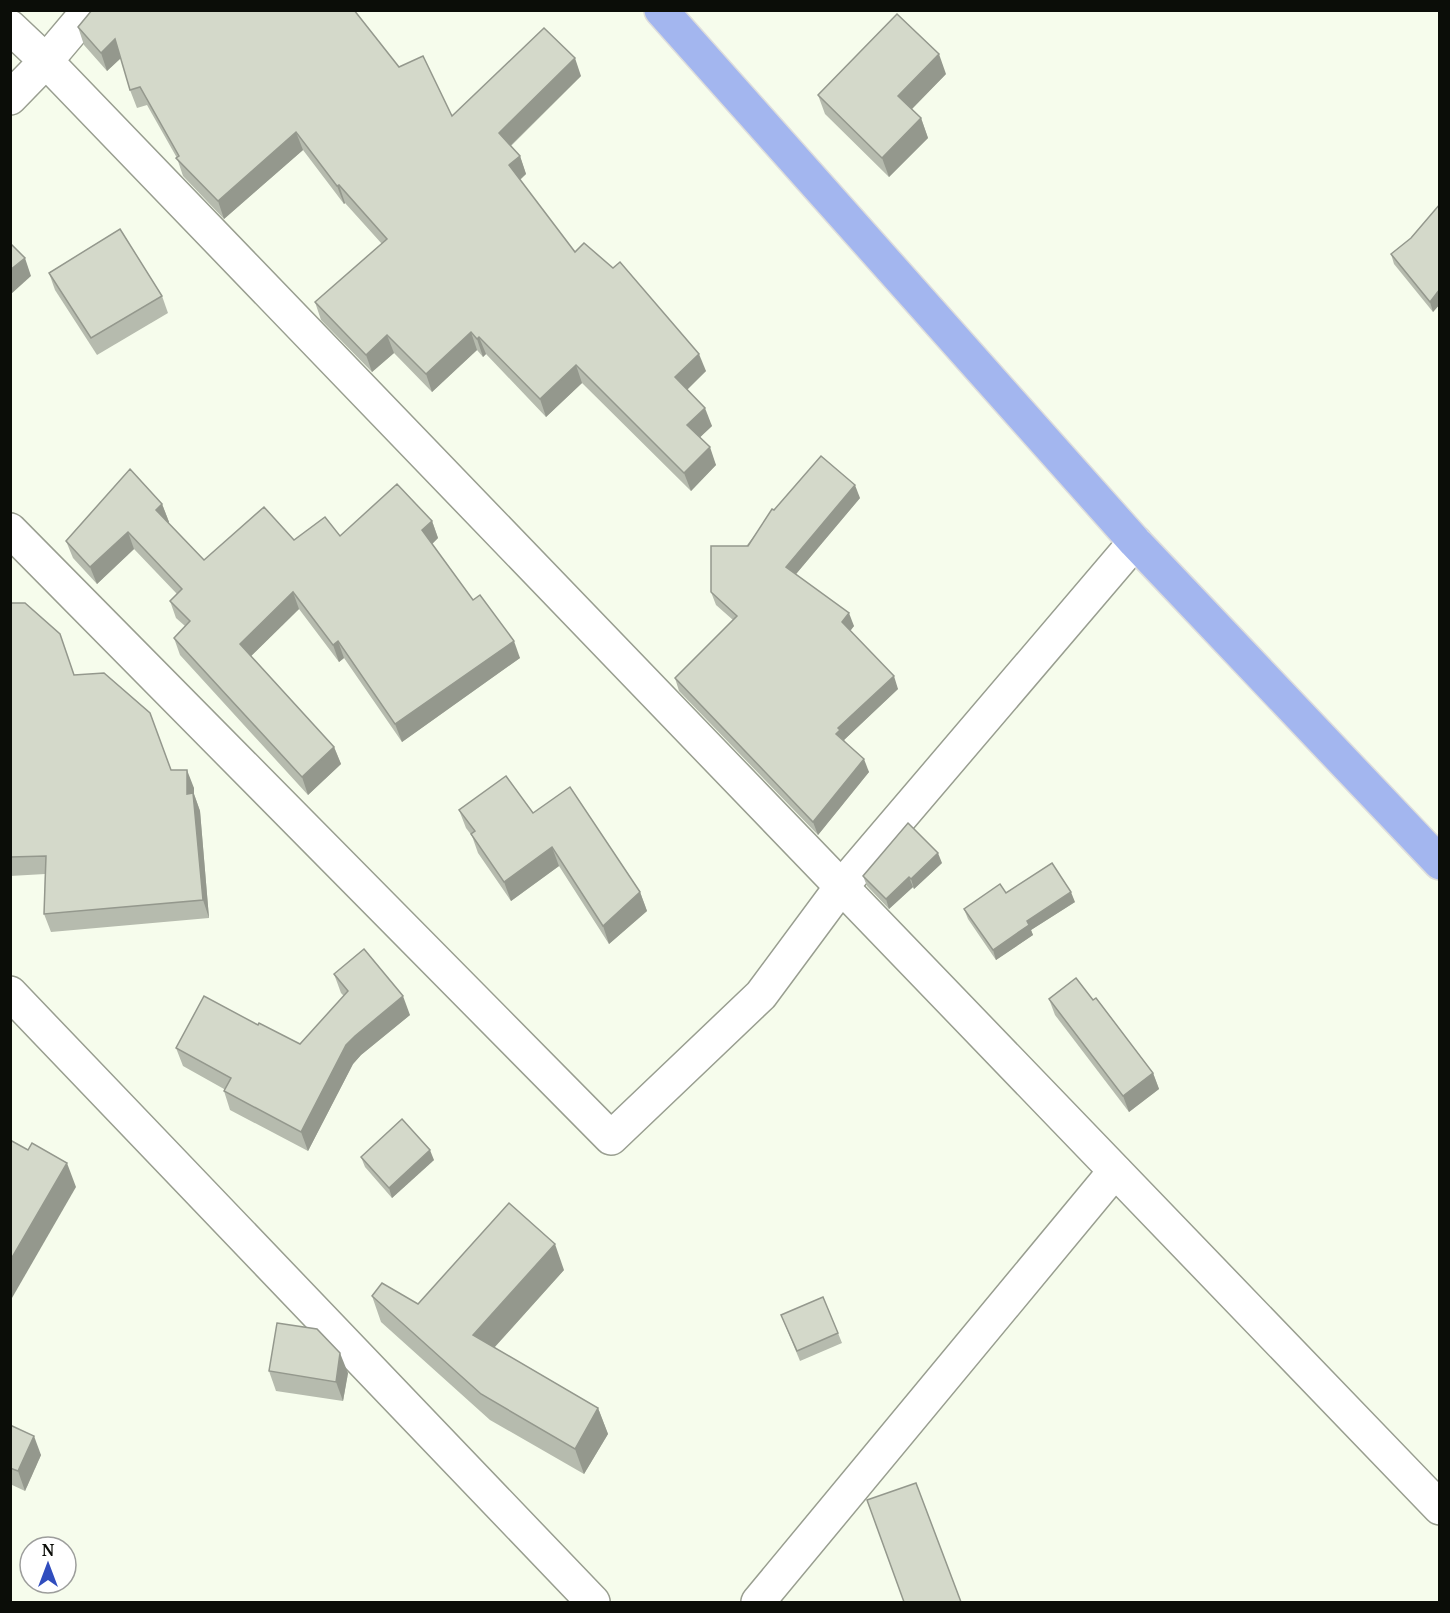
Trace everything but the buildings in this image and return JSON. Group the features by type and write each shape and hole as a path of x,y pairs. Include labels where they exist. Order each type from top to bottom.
{"main road":[{"path":"661,10 1135,542 1440,863"}],"street":[{"path":"10,98 46,61 89,10"},
{"path":"10,27 46,61 1440,1508"},
{"path":"10,530 611,1138 761,994 841,887 1135,542"},
{"path":"10,993 593,1602"},
{"path":"758,1602 1115,1171"}]}
